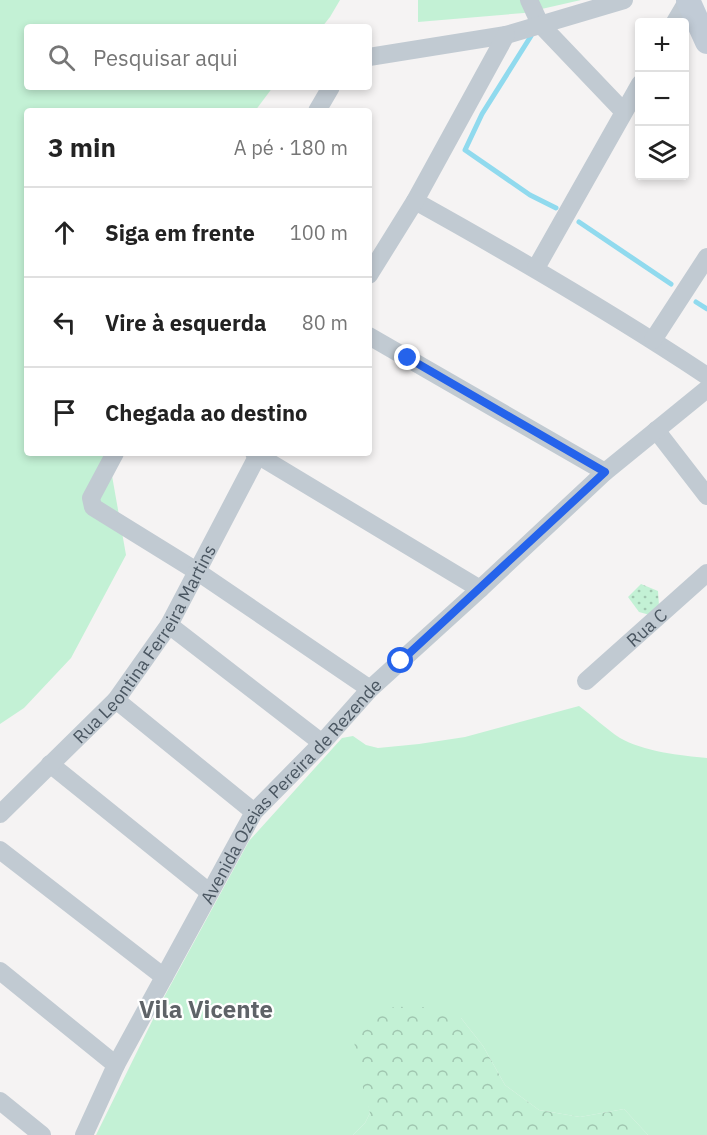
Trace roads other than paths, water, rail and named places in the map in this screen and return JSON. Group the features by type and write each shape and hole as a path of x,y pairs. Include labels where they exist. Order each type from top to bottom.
{"street":[{"path":"529,0 540,24 623,111"},
{"path":"372,57 506,35 624,0"},
{"path":"677,18 688,0"},
{"path":"688,0 707,42"},
{"path":"372,270 415,201 506,35"},
{"path":"318,108 329,90"},
{"path":"536,268 635,91"},
{"path":"415,201 536,268 707,376"},
{"path":"653,340 707,257"},
{"path":"372,338 605,472"},
{"name":"Avenida Ozeias Pereira de Rezende","path":"84,1135 116,1065 255,812 370,689 605,472 707,388"},
{"path":"656,430 707,495"},
{"path":"113,456 91,498 93,507 198,572 370,689"},
{"name":"Rua Leontina Ferreira Martins","path":"0,814 116,700 169,625 256,456"},
{"path":"260,456 480,589"},
{"name":"Rua C","path":"586,681 707,573"},
{"path":"169,625 321,743"},
{"path":"116,700 255,812"},
{"path":"50,764 209,892"},
{"path":"0,850 164,977"},
{"path":"0,971 116,1065"},
{"path":"0,1101 42,1135"}],"waterway":[{"path":"531,36 482,114 465,150 530,195 556,208"},
{"path":"579,222 671,284"},
{"path":"696,302 707,309"}],"district":[{"name":"Vila Vicente","path":"206,1009"}]}
